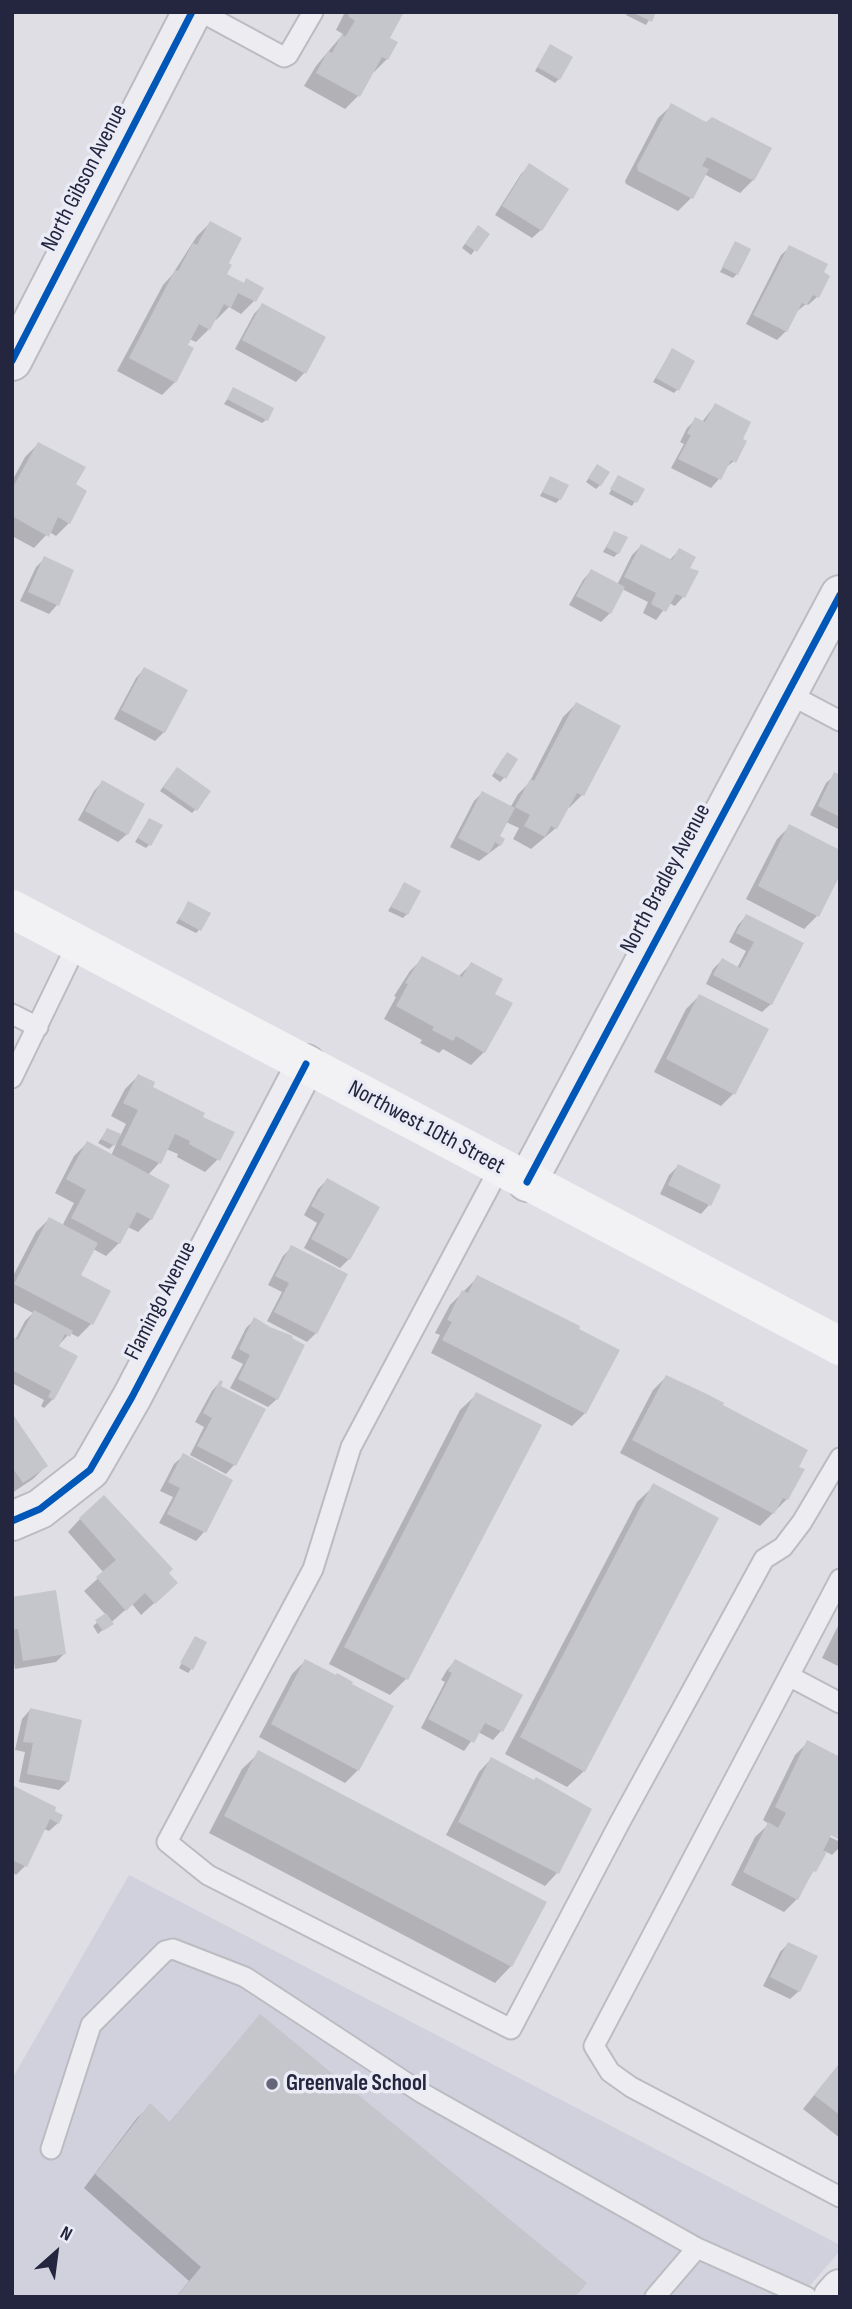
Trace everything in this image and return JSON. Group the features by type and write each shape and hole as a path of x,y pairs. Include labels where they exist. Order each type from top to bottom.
{"main road":[{"name":"Northwest 10th Street","path":"12,909 840,1346"}],"street":[{"name":"North Gibson Avenue","path":"12,360 192,12"},
{"name":"North Bradley Avenue","path":"514,1174 788,693 840,595"},
{"name":"Flamingo Avenue","path":"12,1521 40,1509 90,1470 132,1397 306,1063"},
{"path":"833,2297 840,2289"}],"lane":[{"path":"201,12 284,57 288,55 313,12"},
{"path":"788,693 840,721"},
{"path":"12,1078 78,942"},
{"path":"12,1013 38,1027"},
{"path":"514,1174 351,1447 313,1569 167,1842 208,1875 511,2029 620,1822 764,1559 783,1547 802,1522 840,1458"},
{"path":"840,1579 594,2046 610,2072 631,2087 840,2197"},
{"path":"789,1676 840,1703"},
{"path":"51,2149 91,2025 165,1951 173,1949 245,1977 422,2093 697,2248 807,2297"},
{"path":"655,2297 697,2248"}],"shaded area":[{"name":"Greenvale School","path":"129,1875 840,2245 840,2251 800,2297 12,2297 12,2079"}],"building":[{"path":"350,12 404,12 390,38 398,42 388,60 382,57 360,97 316,73 328,51 332,53 342,34 345,37 355,21 348,16"},
{"path":"632,12 656,12 652,22"},
{"path":"550,44 573,57 560,80 537,67"},
{"path":"671,103 706,122 712,117 772,148 754,181 707,157 702,166 709,169 693,199 638,171 637,166"},
{"path":"529,163 569,189 542,231 502,206"},
{"path":"210,221 242,238 229,263 232,265 227,274 244,283 246,278 264,288 256,302 238,293 231,308 224,304 210,330 199,324 188,345 194,348 176,383 129,358 175,270 178,271 193,243 197,245"},
{"path":"478,225 490,234 477,252 465,244"},
{"path":"735,241 751,249 738,275 722,267"},
{"path":"789,245 828,264 824,272 830,276 819,298 813,295 807,305 802,303 787,332 753,315"},
{"path":"262,303 326,337 306,374 242,340"},
{"path":"672,348 695,361 679,391 656,378"},
{"path":"233,387 274,408 268,421 227,399"},
{"path":"715,403 751,422 743,439 747,441 736,463 731,460 721,480 678,459 691,435 687,434 695,417 705,422"},
{"path":"38,442 86,467 76,484 87,491 70,524 58,517 49,537 12,516 12,489"},
{"path":"597,464 610,472 601,486 588,478"},
{"path":"618,475 645,489 637,503 610,489"},
{"path":"550,476 569,485 561,500 542,492"},
{"path":"614,531 628,537 619,554 606,547"},
{"path":"641,544 672,560 679,548 696,557 690,568 699,571 685,598 676,594 666,612 651,604 656,593 624,577"},
{"path":"44,556 74,570 59,606 28,592"},
{"path":"591,569 625,587 611,614 576,596"},
{"path":"144,667 188,690 165,733 121,710"},
{"path":"576,702 621,726 584,796 577,793 557,829 551,826 545,837 524,826 530,815 515,807 530,779 534,781"},
{"path":"507,752 518,759 506,779 494,772"},
{"path":"177,767 211,791 197,811 163,787"},
{"path":"834,772 840,775 840,817 818,806"},
{"path":"102,780 145,804 128,835 85,811"},
{"path":"482,791 515,808 500,836 505,839 501,846 495,842 489,854 458,838"},
{"path":"149,818 163,825 151,846 138,838"},
{"path":"789,824 840,850 840,875 819,917 758,886"},
{"path":"404,882 421,891 408,915 391,907"},
{"path":"188,901 211,913 201,931 179,919"},
{"path":"746,914 804,943 772,1005 713,975 722,958 740,968 754,942 736,933"},
{"path":"422,956 462,977 471,962 503,979 495,994 513,1003 485,1053 456,1036 453,1041 432,1030 434,1027 396,1006 408,984 405,983"},
{"path":"699,994 769,1029 735,1095 666,1059"},
{"path":"138,1074 155,1082 153,1087 205,1113 203,1117 235,1132 220,1161 175,1134 161,1164 121,1145 138,1110 123,1103"},
{"path":"107,1128 121,1134 115,1146 101,1139"},
{"path":"87,1141 170,1185 152,1220 137,1212 120,1244 71,1218 86,1190 66,1179"},
{"path":"678,1164 721,1185 711,1206 668,1185"},
{"path":"327,1178 380,1207 350,1260 311,1239 325,1214 311,1206"},
{"path":"49,1217 98,1243 81,1275 111,1291 93,1325 14,1284"},
{"path":"291,1245 348,1274 317,1334 274,1312 289,1283 275,1276"},
{"path":"477,1275 580,1326 579,1329 620,1350 586,1414 442,1340 452,1322 447,1320 462,1290 468,1293"},
{"path":"34,1310 73,1331 70,1337 65,1334 59,1346 78,1356 54,1400 48,1397 51,1391 12,1370 12,1336 18,1340"},
{"path":"254,1317 293,1336 292,1338 305,1345 278,1400 238,1379 250,1355 239,1349"},
{"path":"666,1375 709,1395 808,1450 799,1467 805,1469 788,1500 783,1498 774,1514 632,1440"},
{"path":"220,1380 223,1382 221,1386 266,1409 236,1466 197,1446 212,1418 203,1413"},
{"path":"476,1392 542,1425 408,1680 344,1647"},
{"path":"12,1413 48,1466 23,1483 12,1467"},
{"path":"183,1453 233,1480 206,1533 167,1514 180,1488 168,1482"},
{"path":"653,1483 719,1518 585,1772 520,1737"},
{"path":"104,1495 173,1569 169,1573 178,1583 155,1604 145,1593 126,1611 96,1577 116,1560 79,1518"},
{"path":"56,1590 66,1654 23,1661 18,1629 12,1630 12,1597"},
{"path":"106,1613 114,1624 103,1631 95,1620"},
{"path":"195,1636 207,1642 193,1670 180,1663"},
{"path":"305,1659 336,1675 337,1673 394,1706 359,1771 271,1724"},
{"path":"455,1659 523,1695 503,1732 485,1723 474,1743 428,1719 452,1673 448,1671"},
{"path":"30,1708 82,1720 69,1782 27,1774 33,1743 23,1742"},
{"path":"807,1740 840,1757 840,1840 831,1835 823,1851 827,1852 816,1872 813,1871 798,1900 743,1872 768,1822 778,1828 786,1813 775,1807"},
{"path":"258,1750 547,1902 512,1967 224,1816"},
{"path":"491,1757 534,1780 536,1777 592,1809 559,1874 458,1822"},
{"path":"12,1785 56,1807 55,1811 63,1815 59,1824 50,1819 27,1867 12,1860"},
{"path":"788,1942 818,1956 800,1992 770,1977"},
{"path":"260,2014 587,2283 575,2297 176,2297 201,2267 95,2174 150,2103 170,2122"},
{"path":"840,2063 840,2115 814,2095"}],"cycle path":[{"path":"12,361 192,12"},
{"path":"527,1182 840,595"},
{"path":"12,1521 40,1509 90,1470 132,1397 306,1064"}],"place":[{"name":"Greenvale School","path":"272,2084"}]}
